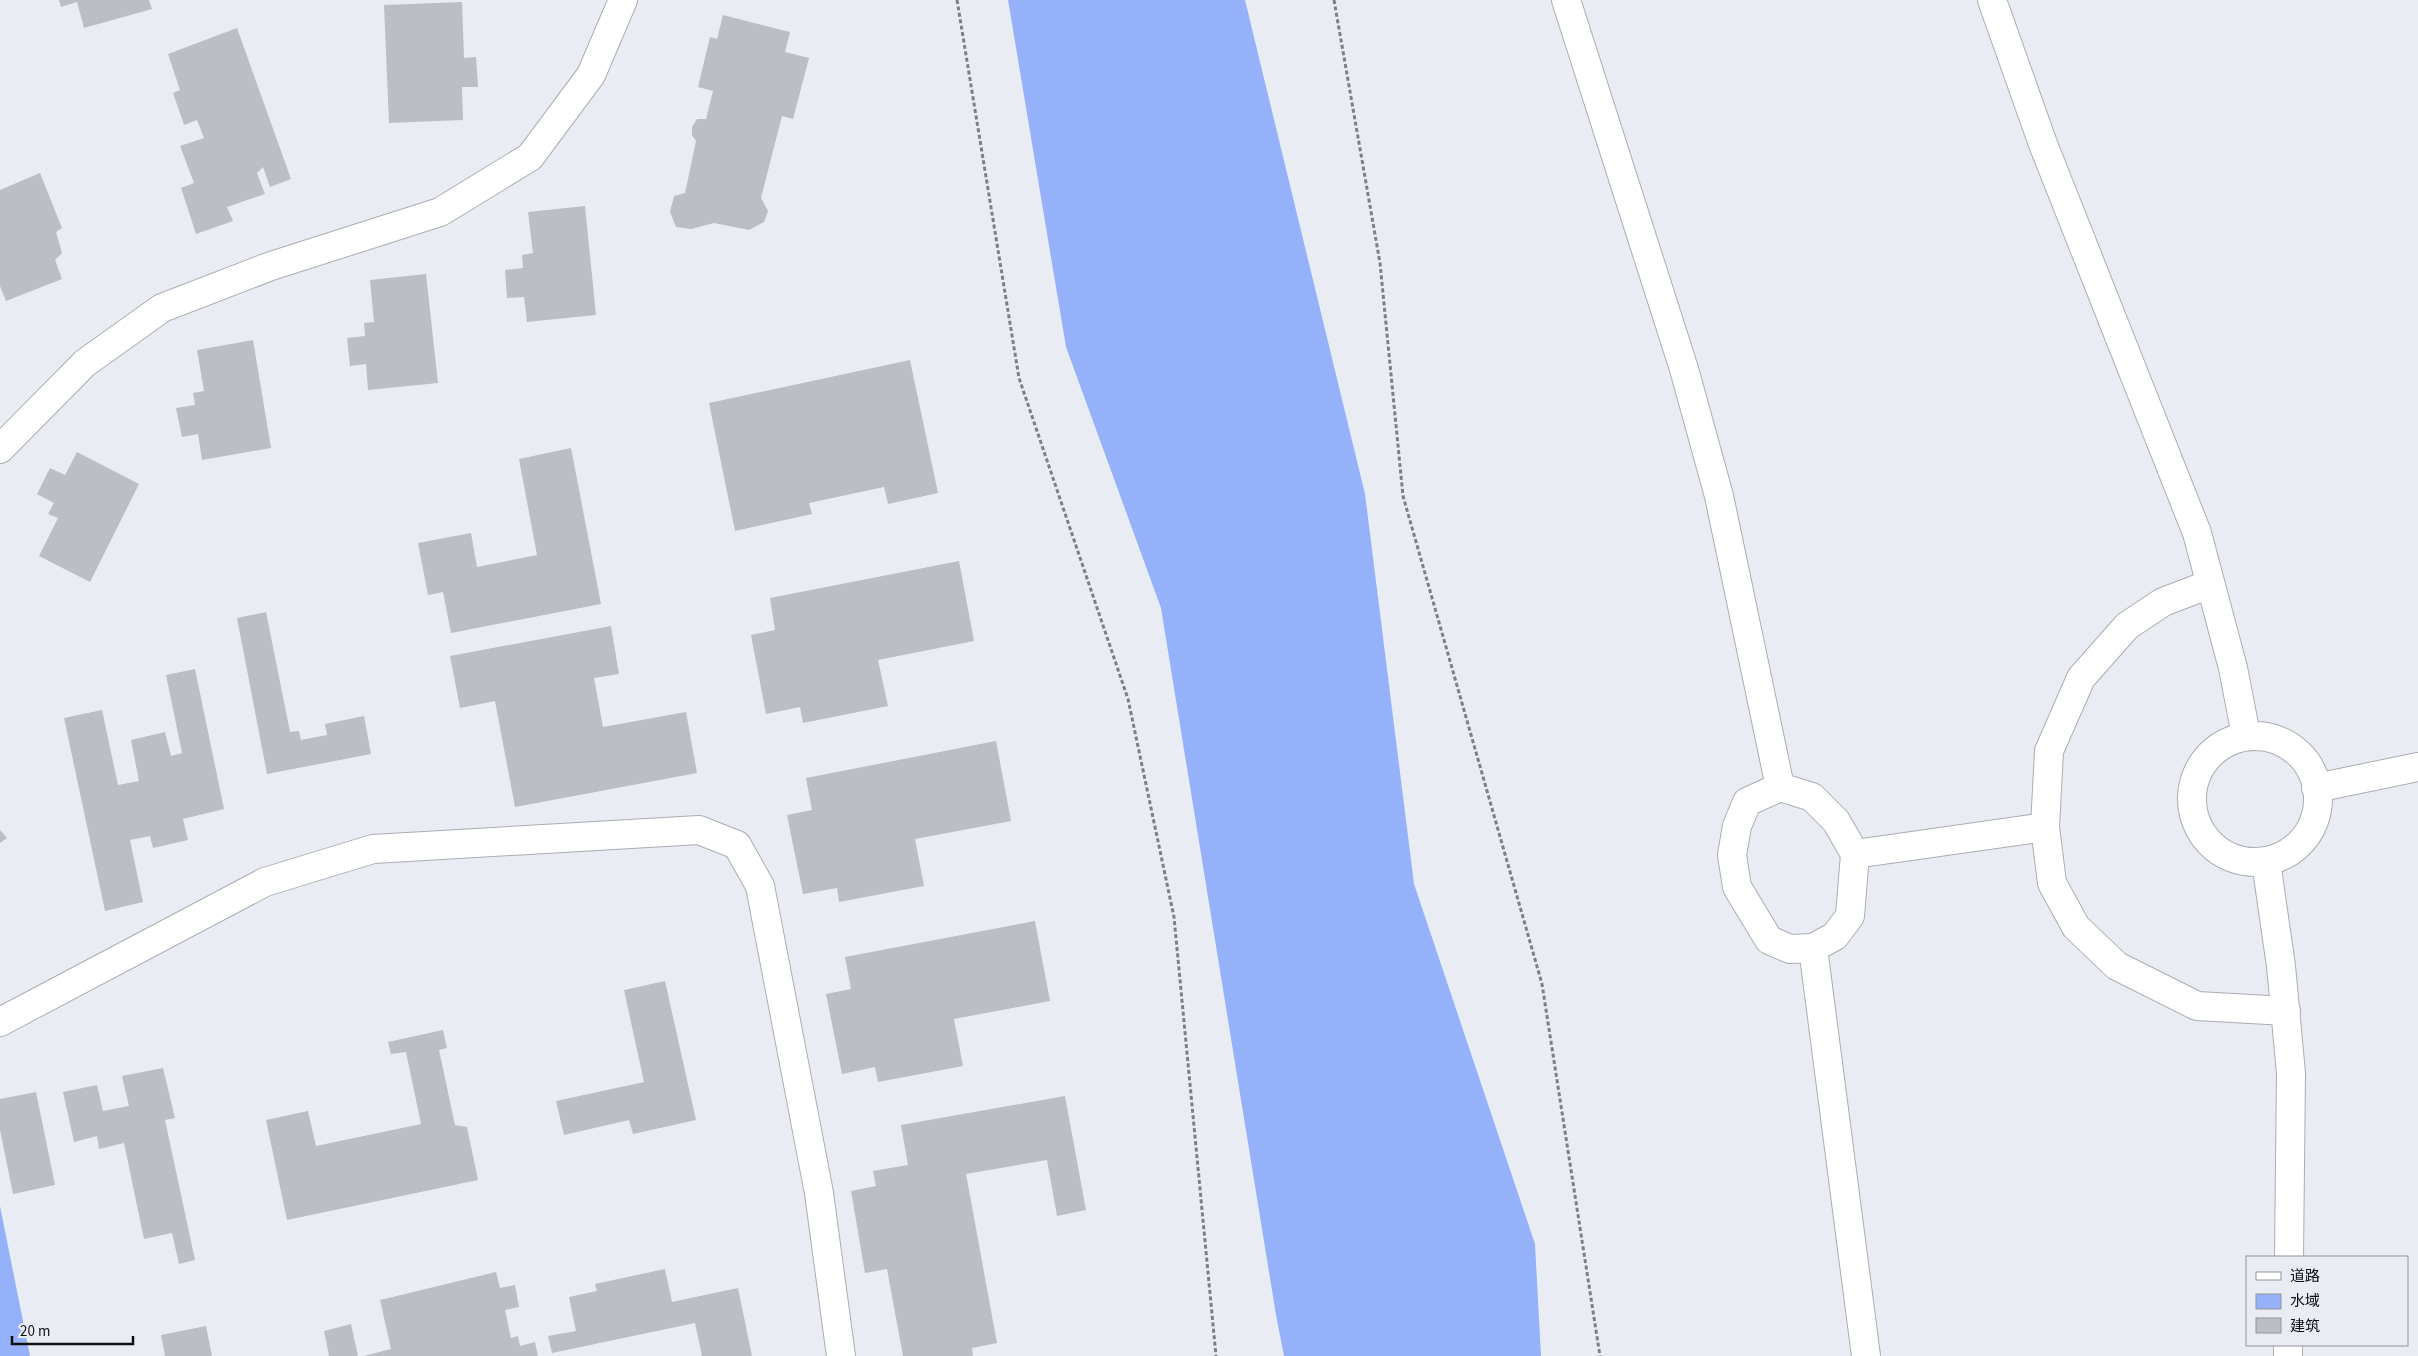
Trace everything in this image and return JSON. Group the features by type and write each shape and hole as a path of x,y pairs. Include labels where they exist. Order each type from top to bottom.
{"lane":[{"path":"0,449 85,363 162,308 271,266 440,212 530,157 591,76 623,0"},
{"path":"1566,0 1684,369 1719,496 1780,787"},
{"path":"1992,0 2043,144 2197,533 2233,668 2246,735"},
{"path":"2210,584 2163,602 2127,626 2081,678 2049,751 2045,827 2052,884 2076,927 2117,966 2197,1006 2286,1011"},
{"path":"2246,735 2278,740 2291,747 2307,762 2313,774 2316,788 2317,808 2310,829 2304,839 2287,854 2266,862 2251,863 2230,858 2204,838 2191,809 2192,787 2199,767 2207,756 2225,742 2246,735"},
{"path":"2316,788 2418,767"},
{"path":"1780,787 1812,797 1836,821 1854,854 1850,916 1835,936 1813,948 1790,949 1769,940 1737,887 1732,855 1737,826 1747,802 1780,787"},
{"path":"1854,854 2045,827"},
{"path":"0,1022 265,882 373,849 699,830 736,845 760,886 819,1193 841,1356"},
{"path":"2266,862 2286,1011 2291,1073 2289,1256"},
{"path":"1813,948 1866,1356"}],"path":[{"path":"958,0 1019,378 1128,698 1174,917 1216,1356"},
{"path":"1334,0 1380,263 1403,496 1542,984 1600,1356"}],"water":[{"path":"1008,0 1245,0 1365,494 1414,884 1535,1244 1541,1356 1284,1356 1161,608 1066,347"},
{"path":"0,1206 30,1356 0,1356"}],"building":[{"path":"59,0 149,0 152,9 84,28 77,2 61,7"},
{"path":"462,2 464,58 476,57 478,87 462,87 463,120 389,123 384,5"},
{"path":"723,15 790,32 785,52 809,58 793,119 782,116 761,198 768,211 764,222 749,230 714,223 691,229 676,227 670,212 674,196 685,193 696,141 692,135 692,127 697,119 706,119 713,91 698,87 710,37 717,39"},
{"path":"237,28 291,179 270,187 263,167 257,173 265,194 227,207 233,221 196,234 181,188 194,183 180,146 204,138 197,120 184,125 173,93 180,90 168,54"},
{"path":"40,173 62,228 56,232 62,253 55,260 62,279 6,301 0,286 0,190"},
{"path":"585,206 596,315 527,322 524,297 507,298 505,270 523,268 522,255 533,253 528,212"},
{"path":"426,274 438,383 368,390 366,364 350,366 347,338 365,336 364,323 374,322 370,280"},
{"path":"253,340 271,448 202,460 198,434 182,437 176,408 195,405 193,393 204,391 197,350"},
{"path":"910,360 938,493 888,504 884,487 809,503 812,514 735,531 709,403"},
{"path":"571,448 601,604 451,633 443,592 428,595 418,543 471,533 477,567 537,555 519,459"},
{"path":"77,452 139,484 90,582 39,556 58,518 48,514 54,503 37,494 50,468 65,475"},
{"path":"959,561 974,641 878,660 888,706 803,723 800,707 766,714 751,635 775,630 770,598"},
{"path":"266,612 290,732 299,731 301,740 327,735 325,724 364,716 371,754 267,774 237,618"},
{"path":"611,626 619,674 594,678 603,727 686,712 697,773 515,807 495,701 460,708 450,656"},
{"path":"195,669 224,809 183,819 188,840 153,848 150,836 130,840 143,902 105,911 64,718 102,710 118,785 139,781 131,740 165,732 171,756 182,753 166,675"},
{"path":"996,741 1011,821 915,839 924,886 839,902 837,888 803,894 787,815 812,810 806,778"},
{"path":"0,830 7,838 0,843"},
{"path":"1035,921 1050,1001 954,1019 963,1066 878,1082 875,1067 842,1074 826,994 851,989 845,957"},
{"path":"665,981 696,1120 633,1134 629,1120 564,1135 556,1101 644,1082 624,990"},
{"path":"443,1030 447,1048 439,1050 455,1125 467,1127 478,1180 287,1220 266,1120 308,1111 316,1146 421,1124 406,1052 391,1054 388,1042"},
{"path":"163,1068 175,1118 165,1120 195,1260 179,1264 172,1233 144,1239 124,1143 99,1149 97,1136 74,1142 63,1092 97,1085 103,1111 129,1106 122,1076"},
{"path":"36,1092 55,1185 13,1194 0,1130 0,1099"},
{"path":"1065,1096 1086,1210 1057,1216 1047,1160 966,1174 997,1343 972,1348 973,1356 903,1356 887,1269 865,1273 851,1191 876,1186 873,1171 908,1165 901,1125"},
{"path":"665,1269 672,1302 738,1288 752,1356 702,1356 695,1323 552,1353 548,1336 576,1331 569,1297 597,1291 595,1284"},
{"path":"496,1272 500,1288 515,1285 519,1307 505,1310 511,1338 518,1336 520,1346 535,1342 538,1356 364,1356 391,1349 380,1300"},
{"path":"351,1324 358,1356 329,1356 324,1331"},
{"path":"206,1326 212,1356 165,1356 161,1335"}]}
